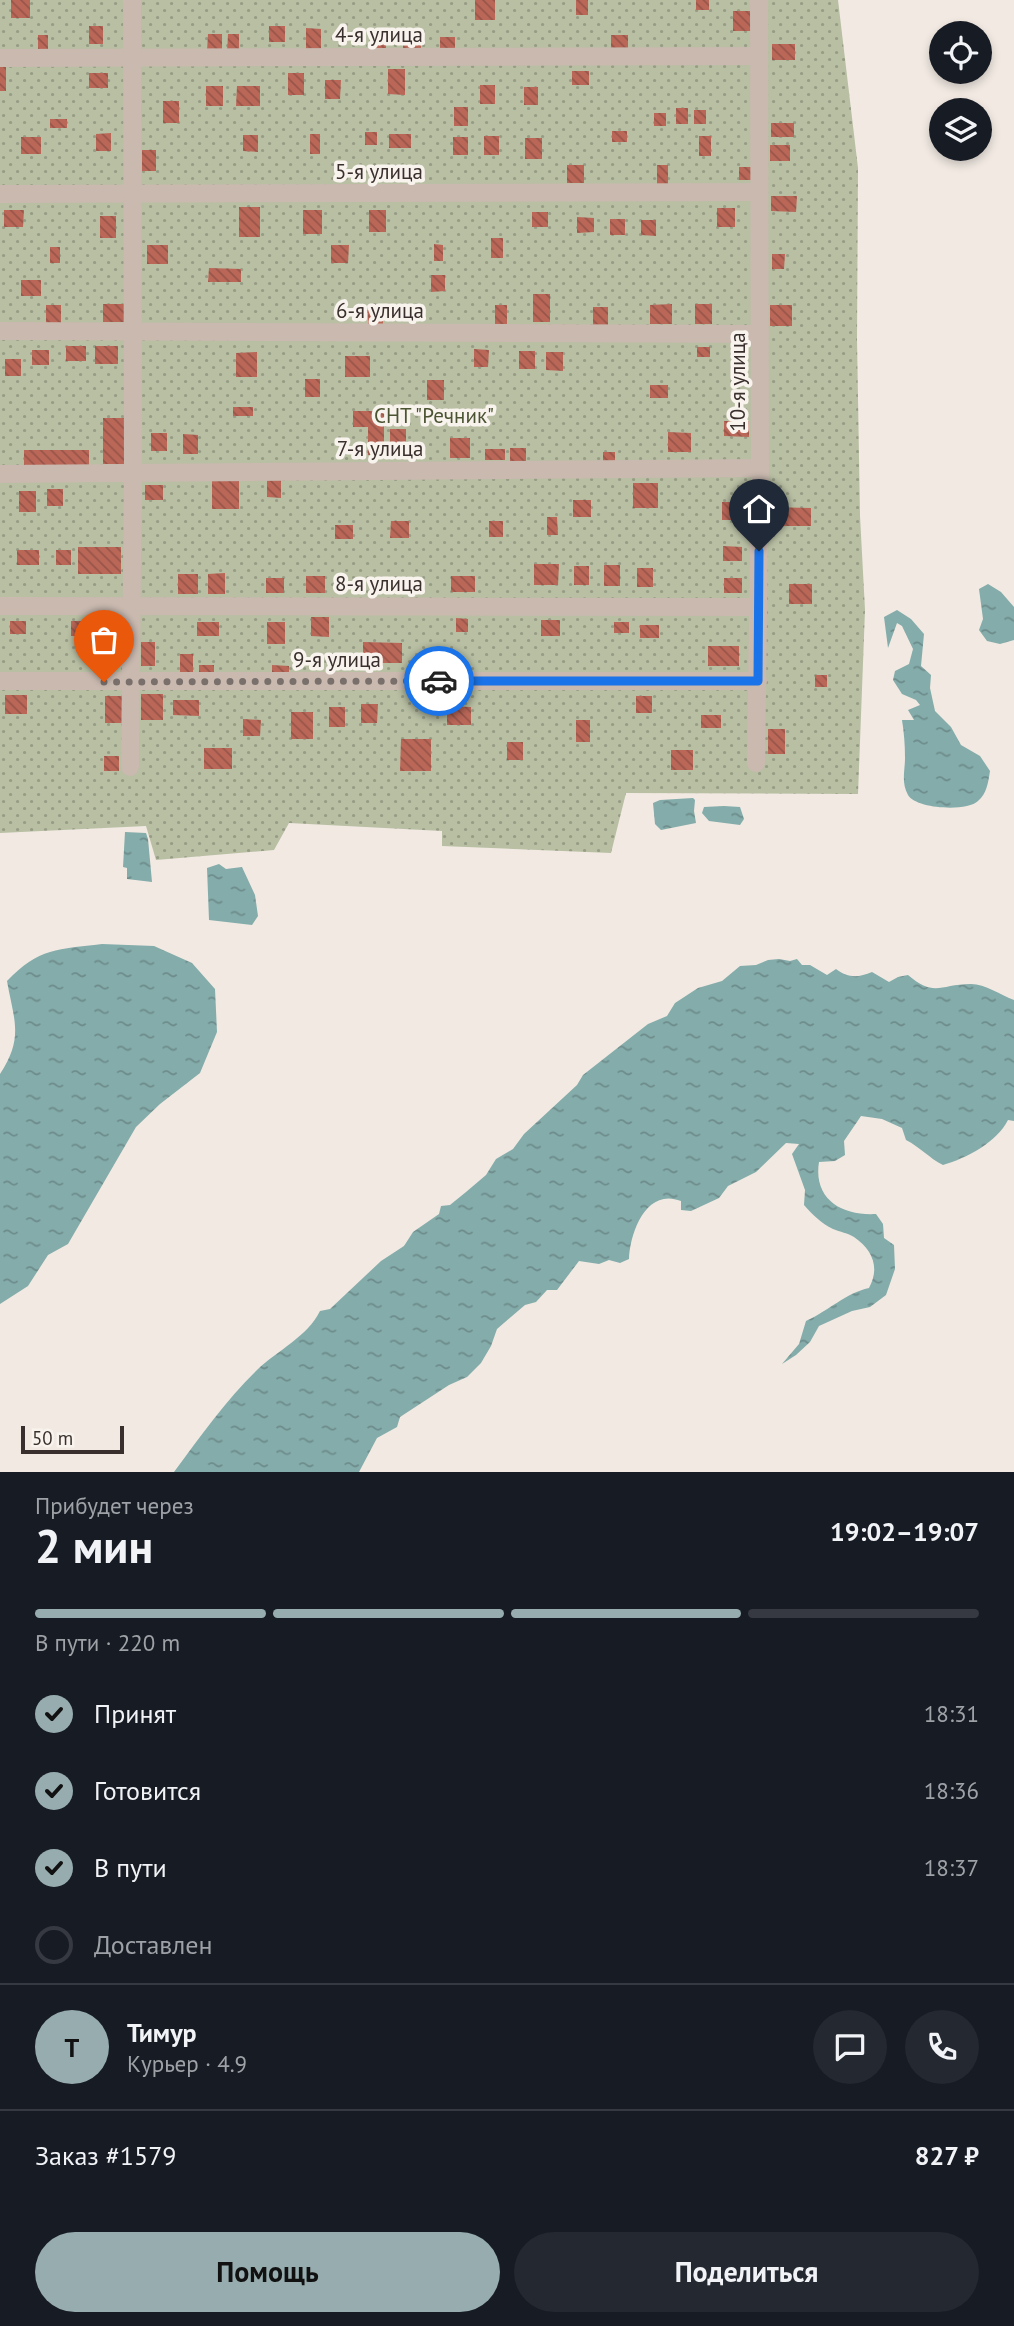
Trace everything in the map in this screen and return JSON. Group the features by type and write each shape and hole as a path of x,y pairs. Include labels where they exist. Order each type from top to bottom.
{"street":[{"path":"130,767 133,473 132,0"},
{"name":"10-я улица","path":"756,763 761,468 759,0"},
{"name":"4-я улица","path":"0,58 758,56"},
{"name":"5-я улица","path":"0,194 759,192"},
{"name":"6-я улица","path":"0,331 760,334"},
{"name":"7-я улица","path":"0,474 761,468"},
{"name":"8-я улица","path":"0,606 759,607"},
{"name":"9-я улица","path":"0,681 758,681"}],"green space":[{"name":"СНТ \"Речник\"","path":"0,0 838,0 858,168 857,339 860,516 865,610 858,794 626,793 611,853 442,846 442,831 289,823 274,850 156,860 146,826 0,833"}],"water":[{"path":"988,584 1001,592 1014,607 1014,640 1000,644 987,641 979,630 983,619 979,589"},
{"path":"897,610 911,619 924,634 921,666 931,675 930,688 935,711 951,727 961,745 980,756 990,771 983,795 978,801 964,807 931,806 913,800 906,790 902,720 914,720 908,710 920,705 916,700 902,694 893,680 895,671 909,664 913,649 902,626 897,623 888,648 884,617"},
{"path":"693,798 696,823 661,830 655,824 653,803 660,800"},
{"path":"704,807 740,807 744,819 740,825 709,821 702,813"},
{"path":"125,832 146,833 152,882 127,879 127,868 123,867"},
{"path":"219,864 226,869 242,867 255,895 258,916 252,925 209,920 207,868"},
{"path":"102,944 154,946 192,963 215,989 217,1032 200,1073 160,1104 136,1127 68,1244 48,1255 28,1286 0,1304 0,1074 15,1039 7,981 39,956 61,949"},
{"path":"779,959 797,959 802,965 810,965 827,975 836,969 853,976 872,972 889,982 908,975 932,988 976,984 1014,1000 1014,1121 1008,1120 989,1142 962,1158 943,1165 906,1140 902,1128 882,1119 861,1116 844,1141 845,1155 835,1161 819,1162 821,1186 832,1203 852,1212 876,1214 883,1224 884,1238 894,1245 895,1269 886,1295 870,1307 852,1311 819,1326 810,1342 782,1364 799,1344 806,1321 853,1294 869,1288 874,1273 873,1260 861,1242 825,1224 804,1205 805,1190 792,1154 799,1144 786,1143 756,1172 728,1186 719,1198 691,1211 681,1210 681,1201 669,1198 658,1200 649,1206 637,1226 629,1259 620,1263 609,1260 599,1264 579,1261 557,1290 547,1290 536,1302 525,1305 497,1329 481,1363 467,1377 449,1385 400,1417 397,1427 377,1438 359,1472 174,1472 224,1406 257,1370 300,1336 320,1311 330,1309 381,1261 404,1246 413,1232 439,1214 441,1206 450,1205 486,1175 496,1159 513,1149 524,1134 577,1085 583,1075 648,1024 667,1016 675,1003 698,988 722,981 740,966"}],"building":[{"path":"11,0 30,0 30,18 11,18"},
{"path":"475,0 495,0 495,20 475,20"},
{"path":"576,0 588,0 588,15 576,15"},
{"path":"696,0 709,0 709,10 696,10"},
{"path":"733,11 752,11 752,31 733,31"},
{"path":"89,26 103,26 103,44 89,44"},
{"path":"269,26 285,26 285,42 269,42"},
{"path":"306,28 321,29 321,49 306,49"},
{"path":"208,34 222,34 222,51 207,51"},
{"path":"228,34 239,34 239,54 227,54"},
{"path":"38,35 48,35 48,52 38,52"},
{"path":"611,35 628,35 628,49 611,49"},
{"path":"403,36 421,36 421,53 403,53"},
{"path":"369,37 386,37 386,51 369,51"},
{"path":"440,37 455,37 455,51 440,51"},
{"path":"772,44 795,44 795,60 772,60"},
{"path":"0,67 6,67 6,91 0,91"},
{"path":"388,69 405,69 405,95 388,94"},
{"path":"572,71 589,71 589,85 572,85"},
{"path":"89,73 108,73 108,88 89,88"},
{"path":"288,73 304,73 304,95 288,95"},
{"path":"325,80 341,80 340,99 325,99"},
{"path":"480,85 495,85 495,104 480,104"},
{"path":"206,86 223,86 223,106 206,106"},
{"path":"237,86 260,86 260,106 236,106"},
{"path":"524,87 538,87 538,105 524,105"},
{"path":"163,101 179,101 179,123 163,123"},
{"path":"454,107 468,107 468,126 454,126"},
{"path":"676,108 688,108 688,124 676,124"},
{"path":"694,110 706,110 706,124 694,124"},
{"path":"654,113 666,113 666,126 654,126"},
{"path":"50,119 67,119 67,128 50,128"},
{"path":"771,123 794,123 794,137 771,137"},
{"path":"612,131 627,131 627,142 612,142"},
{"path":"365,132 377,132 377,145 365,145"},
{"path":"111,133 111,151 96,151 96,134"},
{"path":"310,134 320,134 320,154 310,154"},
{"path":"389,134 411,134 411,148 389,148"},
{"path":"243,135 258,135 258,152 243,151"},
{"path":"484,136 499,136 499,155 484,155"},
{"path":"699,136 711,136 711,156 699,156"},
{"path":"21,137 41,137 41,154 21,154"},
{"path":"453,137 468,137 468,155 453,155"},
{"path":"525,138 542,138 542,159 525,159"},
{"path":"770,145 790,145 790,161 770,161"},
{"path":"142,150 156,150 156,171 142,171"},
{"path":"567,165 584,165 584,183 567,183"},
{"path":"657,165 668,165 668,184 657,184"},
{"path":"739,167 751,167 751,180 739,180"},
{"path":"771,196 797,196 796,212 771,211"},
{"path":"239,207 260,207 260,237 239,237"},
{"path":"717,208 735,208 735,227 717,227"},
{"path":"4,210 24,210 23,227 4,227"},
{"path":"303,210 322,210 322,234 303,234"},
{"path":"369,210 386,210 386,232 369,232"},
{"path":"532,212 548,212 548,227 532,227"},
{"path":"100,216 116,216 116,238 100,238"},
{"path":"577,217 594,218 594,232 577,233"},
{"path":"610,219 625,219 625,235 610,235"},
{"path":"641,220 656,220 656,236 641,235"},
{"path":"491,238 503,238 503,258 491,258"},
{"path":"434,244 443,245 443,261 434,261"},
{"path":"147,245 168,245 168,264 147,264"},
{"path":"331,245 349,245 348,263 331,263"},
{"path":"50,247 60,247 60,263 50,263"},
{"path":"772,254 785,254 784,269 772,269"},
{"path":"209,268 241,269 241,282 208,282"},
{"path":"431,275 445,275 445,291 431,292"},
{"path":"21,280 41,280 41,296 21,296"},
{"path":"533,294 550,294 550,322 533,322"},
{"path":"103,304 124,304 124,322 103,322"},
{"path":"672,304 672,324 650,324 650,305"},
{"path":"695,304 712,304 712,324 695,324"},
{"path":"46,305 61,305 61,325 46,325"},
{"path":"495,305 507,305 507,328 495,328"},
{"path":"770,305 792,305 792,326 770,326"},
{"path":"593,307 608,307 608,325 593,325"},
{"path":"368,309 383,309 383,327 368,327"},
{"path":"66,346 86,346 86,361 66,361"},
{"path":"95,346 118,346 118,364 95,364"},
{"path":"697,347 710,347 710,357 697,357"},
{"path":"474,349 489,350 488,367 474,367"},
{"path":"32,350 49,350 49,365 32,365"},
{"path":"519,351 535,351 535,369 519,369"},
{"path":"257,352 257,377 236,377 236,353"},
{"path":"546,352 563,352 563,371 546,370"},
{"path":"345,356 370,356 370,377 345,377"},
{"path":"5,359 21,359 21,376 5,376"},
{"path":"305,379 320,379 320,397 305,397"},
{"path":"427,380 444,380 444,400 427,400"},
{"path":"650,385 668,385 668,398 650,398"},
{"path":"233,407 253,407 253,416 233,416"},
{"path":"353,411 384,411 384,455 368,455 368,427 353,427"},
{"path":"103,418 125,418 125,464 103,464"},
{"path":"724,421 749,421 749,437 724,436"},
{"path":"390,429 406,429 406,452 390,452"},
{"path":"668,432 691,433 691,452 668,452"},
{"path":"151,433 167,433 167,451 151,451"},
{"path":"183,434 198,435 198,454 183,454"},
{"path":"450,438 470,438 470,458 450,458"},
{"path":"510,448 526,448 526,462 510,462"},
{"path":"485,449 505,449 505,460 485,460"},
{"path":"24,450 89,450 89,466 24,466"},
{"path":"603,452 615,452 615,462 603,462"},
{"path":"267,480 281,480 281,498 267,497"},
{"path":"212,481 239,481 239,509 212,509"},
{"path":"633,483 658,483 658,508 633,508"},
{"path":"145,485 163,485 163,500 145,500"},
{"path":"47,489 63,489 63,506 47,506"},
{"path":"19,491 36,491 36,512 19,512"},
{"path":"573,500 591,500 591,517 573,517"},
{"path":"722,502 747,502 747,520 722,520"},
{"path":"769,507 811,508 811,526 769,526"},
{"path":"547,517 557,517 558,535 547,535"},
{"path":"391,521 409,521 409,538 390,538"},
{"path":"489,521 503,521 503,537 489,537"},
{"path":"335,525 353,525 353,539 335,539"},
{"path":"723,546 742,547 742,561 723,561"},
{"path":"78,547 121,547 121,574 78,574"},
{"path":"17,550 39,550 39,565 17,565"},
{"path":"56,550 71,550 71,565 56,565"},
{"path":"534,564 559,564 558,585 534,585"},
{"path":"604,565 620,565 620,586 604,586"},
{"path":"574,566 589,566 589,585 574,585"},
{"path":"637,568 653,568 653,587 637,587"},
{"path":"225,573 225,594 208,594 208,574"},
{"path":"178,574 198,574 198,594 178,594"},
{"path":"306,576 325,576 325,593 306,593"},
{"path":"451,576 475,576 475,592 451,592"},
{"path":"266,578 284,578 284,593 266,593"},
{"path":"724,578 742,578 742,593 724,593"},
{"path":"789,584 812,584 812,604 789,604"},
{"path":"311,617 329,617 329,637 311,636"},
{"path":"456,618 468,619 468,632 456,632"},
{"path":"541,620 560,620 560,636 541,636"},
{"path":"10,621 26,621 26,634 10,634"},
{"path":"71,621 81,621 81,636 71,636"},
{"path":"197,622 219,622 219,636 197,636"},
{"path":"267,622 285,622 285,644 267,644"},
{"path":"614,622 629,622 629,633 614,633"},
{"path":"640,625 659,625 659,638 640,638"},
{"path":"141,642 155,642 155,666 141,666"},
{"path":"363,642 402,643 402,663 363,663"},
{"path":"708,646 739,646 739,666 708,666"},
{"path":"180,654 193,654 193,679 180,679"},
{"path":"419,655 436,656 436,674 419,674"},
{"path":"199,665 214,665 214,677 199,677"},
{"path":"272,665 289,666 289,677 272,677"},
{"path":"815,675 827,675 827,687 815,687"},
{"path":"141,694 163,694 163,720 141,720"},
{"path":"5,695 27,695 27,714 5,714"},
{"path":"105,696 125,696 124,723 105,723"},
{"path":"636,696 652,696 652,713 636,713"},
{"path":"173,700 199,700 199,716 173,715"},
{"path":"361,704 378,704 377,723 361,723"},
{"path":"447,706 471,707 471,725 447,725"},
{"path":"329,707 345,707 345,727 329,727"},
{"path":"291,712 313,712 313,739 291,739"},
{"path":"701,715 721,715 721,728 701,728"},
{"path":"243,719 261,720 260,736 243,736"},
{"path":"576,720 590,720 590,742 576,742"},
{"path":"768,729 785,729 785,754 768,754"},
{"path":"401,739 431,739 431,771 400,771"},
{"path":"507,742 523,742 523,760 507,760"},
{"path":"204,748 232,748 232,769 204,769"},
{"path":"671,750 693,750 693,770 671,770"},
{"path":"104,756 119,756 119,771 104,771"}],"way so far":[{"path":"104,682 439,681"}],"route":[{"path":"439,681 758,681 759,551"}]}
